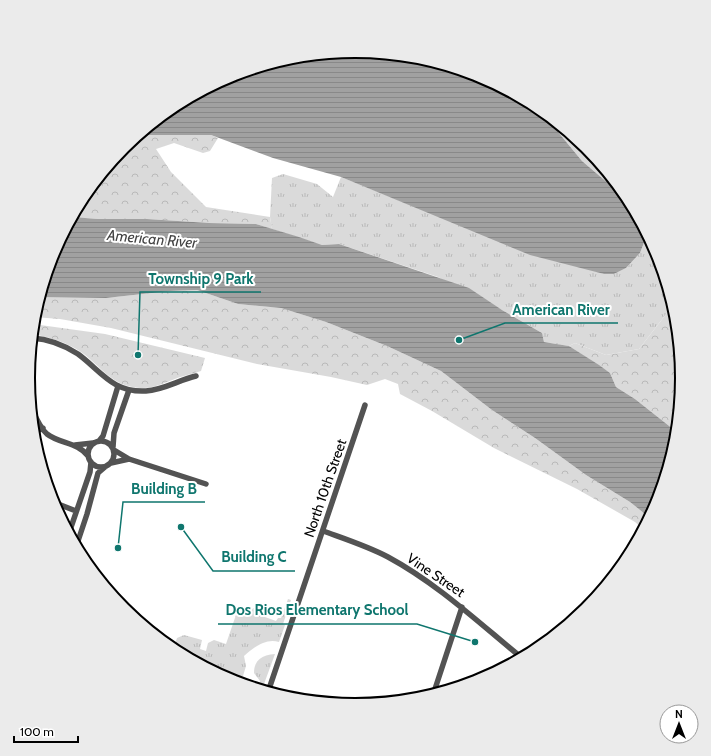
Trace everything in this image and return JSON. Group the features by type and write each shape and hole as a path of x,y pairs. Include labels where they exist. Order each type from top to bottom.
{"street":[{"path":"38,339 52,342 71,350 109,381 129,390 156,390 185,378 196,376"},
{"path":"71,526 90,472 89,449 104,436 118,386"},
{"path":"111,463 114,457 114,433 129,390"},
{"name":"North 10th Street","path":"270,687 365,406"},
{"path":"38,422 47,434 75,445 86,452 95,465 104,467"},
{"path":"39,430 43,428"},
{"path":"75,445 107,442 129,459 206,484"},
{"path":"79,539 98,473 111,463 129,459"},
{"path":"61,505 76,511"},
{"name":"Vine Street","path":"323,531 390,558 462,607 518,655"},
{"path":"435,689 462,607"}],"green space":[{"path":"540,116 567,137 582,151 613,188 582,161 558,132"},
{"path":"147,135 211,135 218,138 210,151 203,153 174,143 156,149 171,172 206,207 270,217 272,229 256,224 78,217 101,183 129,151"},
{"path":"283,174 317,184 333,197 341,177 482,234 604,274 614,274 626,268 640,253 645,240 659,275 669,311 639,349 606,355 575,343 569,346 544,342 542,333 502,310 438,277 339,244 322,245 272,229 270,217 272,178"},
{"path":"197,290 238,304 281,308 326,322 387,346 441,371 492,410 535,438 586,475 630,502 646,514 643,520 640,526 577,489 494,448 400,394 398,384 385,379 367,385 257,364 111,328 60,319 41,318 45,297 106,298 170,291"},
{"path":"669,311 673,336 676,378 672,428 635,399 616,387 610,373 569,346 575,343 606,355 639,349"},
{"path":"40,325 105,334 205,358 201,371 152,387 140,388 122,384 114,380 75,348 58,340 38,335"},
{"path":"288,599 291,600 279,642 269,641 260,644 244,656 246,666 243,676 241,677 195,656 175,643 177,638 184,635 202,640 200,649 206,651 208,643 214,640 226,644 237,612 242,614 256,607 254,613 276,621 278,618 281,618"},
{"path":"275,654 264,684 260,682 254,673 255,665 263,657"}],"water":[{"path":"335,58 376,58 397,60 438,68 478,82 516,100 540,116 558,132 582,161 613,188 645,240 640,253 626,268 614,274 604,274 530,255 341,177 273,158 211,135 146,135 195,100 233,82 273,68 314,60"},
{"path":"78,217 256,224 322,245 339,244 469,288 502,310 542,333 544,342 569,346 599,365 610,373 616,387 635,399 672,428 665,461 652,501 646,514 630,502 586,475 535,438 492,410 441,371 387,346 326,322 281,308 238,304 197,290 170,291 106,298 45,297 59,255"}],"place":[{"name":"American River","path":"459,340"},
{"name":"Township 9 Park","path":"138,355"},
{"name":"Building C","path":"181,527"},
{"name":"Building B","path":"118,548"},
{"name":"Dos Rios Elementary School","path":"475,642"}]}
